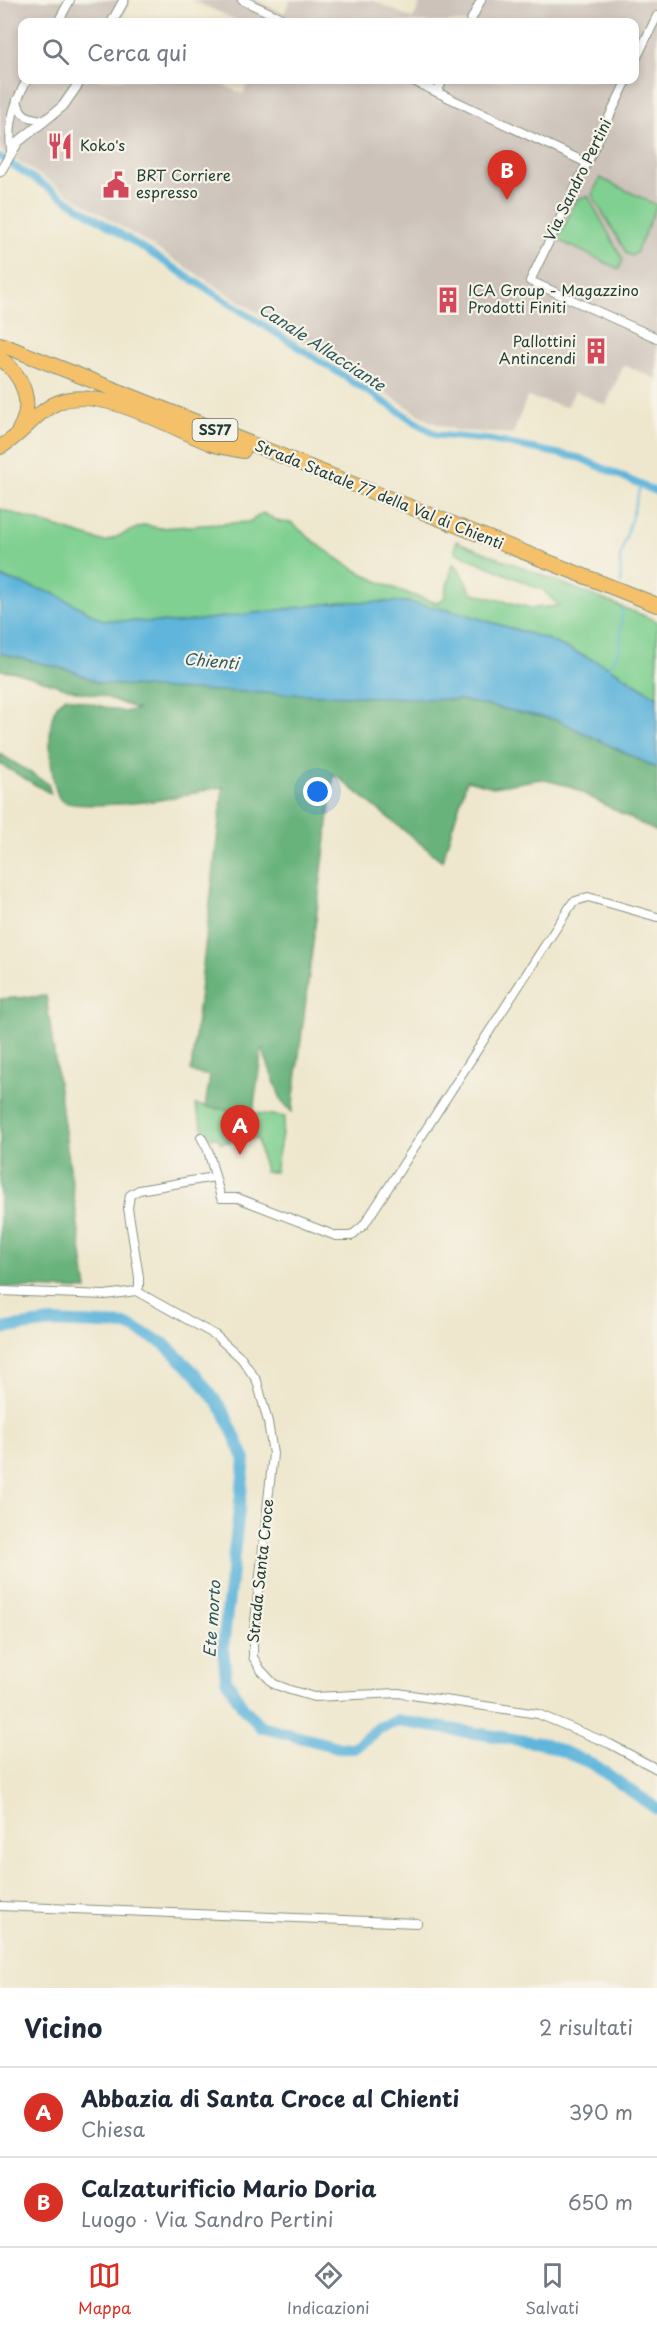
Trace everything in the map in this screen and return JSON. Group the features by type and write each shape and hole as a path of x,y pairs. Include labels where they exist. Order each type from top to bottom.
{"highway":[{"name":"Strada Statale 77 della Val di Chienti","path":"0,344 428,519"},
{"name":"Strada Statale 77 della Val di Chienti","path":"0,353 243,451 657,605"},
{"path":"0,358 18,376 26,399 26,416 15,437"},
{"path":"0,447 50,406 65,400 86,398 110,402 215,445 243,451"},
{"name":"Strada Statale 77 della Val di Chienti","path":"467,534 657,614"}],"street":[{"path":"60,18 70,0"},
{"path":"114,18 124,0"},
{"path":"242,0 281,18"},
{"path":"472,18 481,0"},
{"path":"639,53 657,16"},
{"path":"10,153 10,126 17,98 25,84"},
{"path":"2,168 10,153 43,120 70,99 79,84"},
{"path":"420,84 586,163"},
{"path":"437,92 441,84"},
{"name":"Via Sandro Pertini","path":"625,84 530,281 657,338"},
{"path":"17,98 22,114 43,120"},
{"path":"201,1137 208,1150 221,1198 238,1198 336,1236 345,1237 357,1233 573,902 588,897 657,917"},
{"path":"0,1291 105,1295 135,1291 139,1287 139,1278 128,1208 130,1195 139,1190 214,1177"},
{"name":"Strada Santa Croce","path":"135,1291 215,1335 241,1358 257,1382 268,1422 273,1454 253,1656 274,1684 314,1697 398,1693 538,1714 610,1744 657,1769"},
{"path":"0,1906 417,1923"}],"shaded area":[{"path":"0,0 131,0 122,18 18,18 18,84 220,84 243,94 247,84 639,84 639,18 413,18 422,0 657,0 657,379 624,365 606,405 575,391 567,407 527,397 513,434 458,431 431,422 0,150"},
{"path":"191,0 255,0 284,13 290,0 372,0 411,18 232,18"}],"green space":[{"path":"600,178 657,205 636,253 632,256 627,254 592,195"},
{"path":"588,196 623,260 619,269 558,240 577,199"},
{"path":"0,509 105,542 144,525 160,528 249,522 263,513 280,522 292,523 343,562 377,581 437,603 444,598 453,564 457,566 472,593 531,608 559,606 543,590 455,552 456,541 657,621 657,697 609,667 544,638 454,611 406,602 341,602 178,623 103,620 55,594 0,577"},
{"path":"0,653 73,671 99,683 167,689 460,700 557,720 657,768 657,832 569,786 541,779 493,787 467,780 442,861 334,774 292,1112 282,1102 262,1048 253,1113 205,1107 210,1076 191,1072 223,787 165,799 128,803 94,805 68,803 61,800 54,782 50,742 52,717 57,705 66,697 124,712 137,709 100,695 79,692 15,672 0,670"},
{"path":"0,754 48,784 51,794 0,764"},
{"path":"46,996 87,1290 0,1287 0,999"},
{"path":"195,1105 285,1117 275,1172 265,1172 257,1138 221,1143 217,1137 206,1138"}],"water":[{"name":"Chienti","path":"0,577 55,594 103,620 178,623 341,602 406,602 454,611 544,638 609,667 657,697 657,768 557,720 460,700 167,689 99,683 73,671 0,653"}],"waterway":[{"name":"Canale Allacciante","path":"0,157 436,435 490,440 580,458 657,492"},
{"path":"621,584 620,558 641,484"},
{"path":"609,668 620,649 622,609"},
{"name":"Ete morto","path":"0,1329 51,1322 127,1325 163,1343 195,1373 224,1412 245,1460 223,1647 226,1679 242,1706 261,1727 341,1748 354,1748 379,1728 398,1721 545,1744 593,1764 657,1809"}],"place":[{"name":"Koko's","path":"60,146"},
{"name":"BRT Corriere espresso","path":"116,185"},
{"name":"Calzaturificio Mario Doria","path":"507,200"},
{"name":"ICA Group - Magazzino Prodotti Finiti","path":"448,300"},
{"name":"Pallottini Antincendi","path":"596,351"},
{"name":"Abbazia di Santa Croce al Chienti","path":"240,1155"}]}
